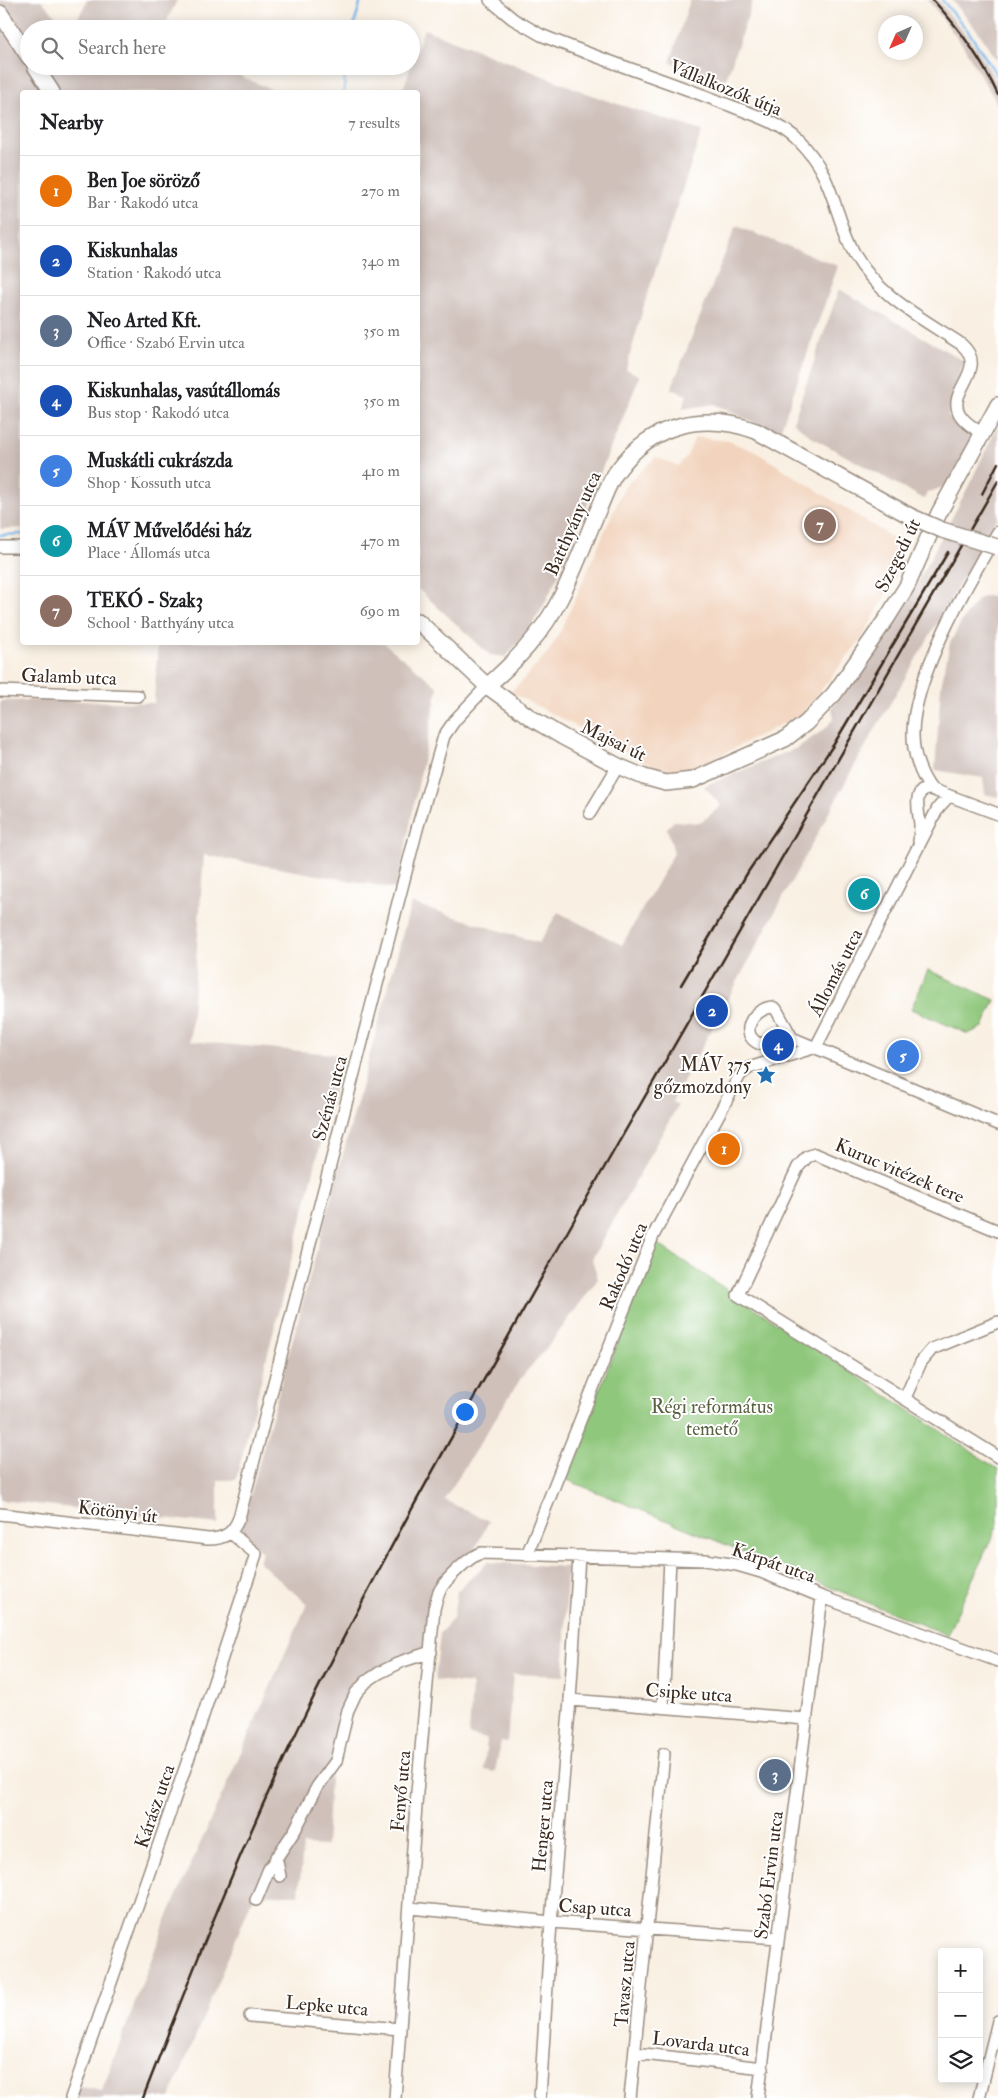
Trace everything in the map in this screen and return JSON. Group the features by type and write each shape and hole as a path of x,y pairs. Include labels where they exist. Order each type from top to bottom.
{"main road":[{"path":"0,13 20,43"},
{"path":"41,75 51,90"},
{"name":"Szegedi út","path":"816,713 839,686 897,602 914,570 939,513 998,405"},
{"name":"Batthyány utca","path":"487,686 516,660 548,622 617,471 643,444 676,427 697,422 719,421 756,431 910,516 950,533 998,547"},
{"name":"Majsai út","path":"420,623 487,686 532,718 618,766 644,777 666,783 693,780 785,739 816,713"},
{"path":"466,666 477,671 489,671 499,669 516,660"}],"street":[{"name":"Vállalkozók útja","path":"490,0 513,19 541,35 762,118 797,140 811,155 824,174 830,186 845,234 856,256 873,280 893,298 961,344 968,352 971,368 958,397 957,408 962,418 982,434"},
{"path":"998,532 949,622 928,671 918,703 913,728 915,752 924,780 931,789 998,814"},
{"path":"0,547 20,547"},
{"name":"Szénás utca","path":"231,1533 239,1518 440,746 455,720 487,686"},
{"name":"Galamb utca","path":"0,691 138,696"},
{"path":"590,814 618,766"},
{"name":"Állomás utca","path":"913,859 920,835 918,796 922,790 931,789"},
{"name":"Állomás utca","path":"816,1047 938,808 949,796"},
{"path":"792,1038 998,1124"},
{"name":"Rakodó utca","path":"527,1555 653,1236 740,1075 749,1068 816,1047"},
{"name":"Kuruc vitézek tere","path":"998,1231 820,1154 807,1157 798,1167 738,1295 998,1457"},
{"path":"905,1398 921,1362 932,1349 998,1322"},
{"name":"Kötönyi út","path":"0,1514 208,1539 221,1538 231,1533"},
{"name":"Kárász utca","path":"71,2098 192,1750 256,1554 231,1533"},
{"name":"Fenyő utca","path":"395,2098 417,1792 434,1609 437,1597 444,1585 477,1554 527,1555"},
{"name":"Kárpát utca","path":"527,1555 705,1560 737,1565 761,1572 822,1597 998,1661"},
{"name":"Henger utca","path":"540,2098 551,1922 570,1700 578,1556"},
{"path":"663,1707 670,1559"},
{"name":"Szabó Ervin utca","path":"758,2098 822,1597"},
{"path":"256,1900 269,1869 295,1830 317,1788 336,1761 348,1710 360,1688 379,1673 403,1661 431,1652"},
{"name":"Csipke utca","path":"570,1700 806,1719"},
{"name":"Tavasz utca","path":"630,2098 664,1754"},
{"path":"276,1857 280,1876"},
{"name":"Csap utca","path":"410,1908 551,1922 778,1938"},
{"name":"Lepke utca","path":"250,2016 400,2029"},
{"path":"979,2098 998,2021"},
{"name":"Lovarda utca","path":"635,2053 763,2068"}],"shaded area":[{"path":"0,0 41,0 60,20 20,20 20,75 241,75 273,90 20,90 20,528 0,529"},
{"path":"87,0 177,0 167,20 77,20"},
{"path":"690,0 753,0 726,80 670,62"},
{"path":"928,0 938,0 976,48 998,84 998,105 962,44"},
{"path":"952,0 998,0 998,61 977,30"},
{"path":"424,29 602,99 702,131 645,302 626,369 640,376 558,576 542,609 524,636 506,657 490,655 420,591 420,90 403,90 408,75 420,75 420,40"},
{"path":"736,226 838,266 779,434 714,404 682,409 687,395 671,389"},
{"path":"839,289 964,361 948,415 971,439 948,485 927,493 924,499 813,438 793,422"},
{"path":"998,425 998,518 858,759 672,1102 678,1105 592,1259 598,1279 553,1340 521,1378 444,1500 489,1521 476,1547 435,1588 431,1596 426,1646 369,1672 353,1689 346,1700 331,1764 326,1846 303,1845 299,1895 254,1895 170,2098 68,2098 72,2085 102,2091 166,1920 307,1604 259,1562 262,1552 240,1534 411,903 539,943 558,912 622,945 674,853 667,828 674,821 700,823 721,806 704,786 797,748 825,729 834,718 832,708 913,591 966,491"},
{"path":"695,437 728,441 756,452 899,542 894,552 905,560 862,638 802,714 694,769 658,769 510,692 550,650 564,624 623,490 656,457 678,466 687,456"},
{"path":"985,596 998,597 998,797 985,794 983,778 935,770 941,686 950,643 963,619 978,599"},
{"path":"158,645 386,645 438,687 397,889 204,855 190,1041 343,1055 236,1480 218,1480 218,1524 0,1500 0,701 44,700 154,703"},
{"path":"488,1562 567,1567 564,1676 513,1674 507,1742 501,1741 495,1772 484,1770 487,1739 469,1735 472,1684 435,1680 440,1633 453,1619 457,1591"}],"green space":[{"path":"928,970 995,1000 983,1027 968,1034 911,1009"},
{"name":"Régi református temető","path":"656,1243 998,1469 998,1524 947,1635 565,1479"}],"waterway":[{"path":"355,20 361,0"},
{"path":"942,0 968,31 998,77"},
{"path":"344,90 345,75"},
{"path":"0,535 20,534"}],"railway":[{"path":"933,0 969,45 985,69 998,95"},
{"path":"982,494 998,463"},
{"path":"143,2098 257,1817 300,1725 365,1596 434,1468 577,1215 998,481"},
{"path":"681,985 748,872 834,744 948,552"}],"place":[{"name":"TEKÓ - Szak3","path":"820,525"},
{"name":"MÁV Művelődési ház","path":"864,894"},
{"name":"Kiskunhalas","path":"712,1011"},
{"name":"Kiskunhalas, vasútállomás","path":"778,1045"},
{"name":"Muskátli cukrászda","path":"903,1056"},
{"name":"MÁV 375 gőzmozdony","path":"766,1075"},
{"name":"Ben Joe söröző","path":"724,1149"},
{"name":"Neo Arted Kft.","path":"775,1775"}]}
